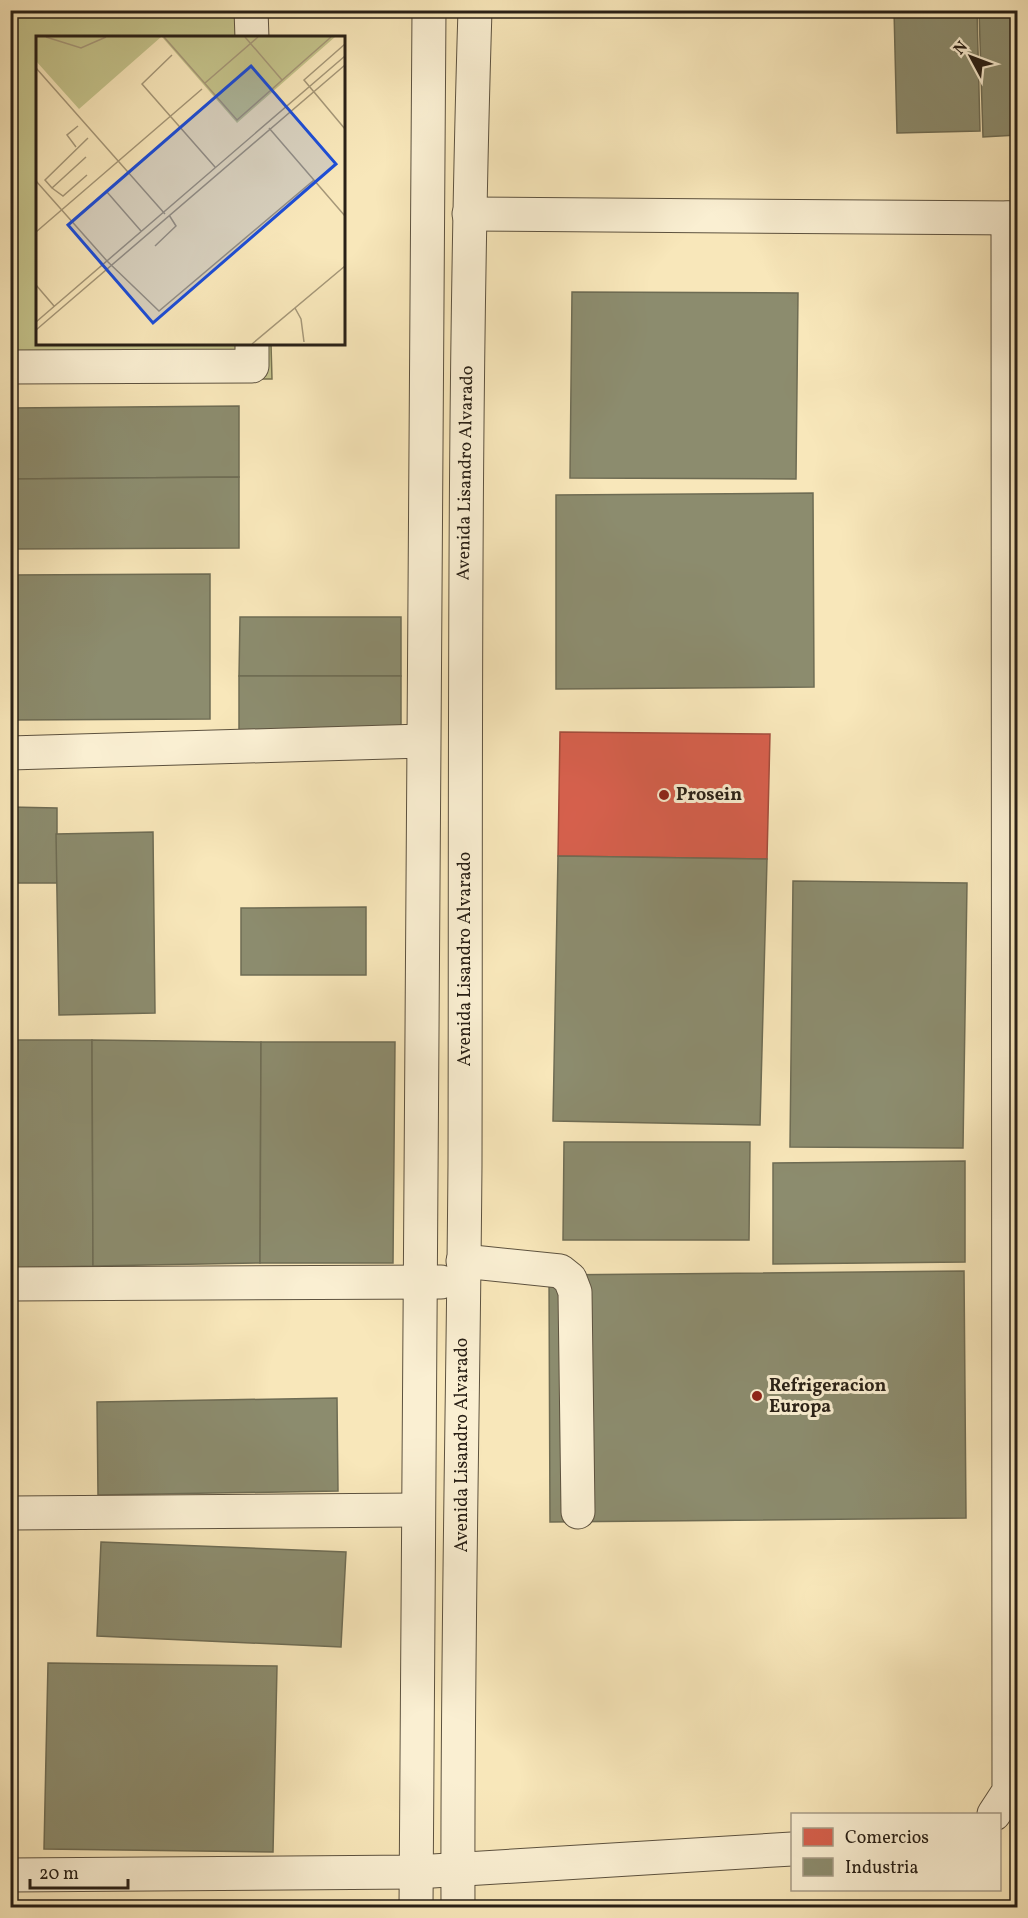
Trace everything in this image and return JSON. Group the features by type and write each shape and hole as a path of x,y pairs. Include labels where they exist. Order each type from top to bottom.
{"street":[{"path":"251,10 252,36"},
{"path":"416,1908 429,10"},
{"name":"Avenida Lisandro Alvarado","path":"458,1908 463,1271 464,548 469,214 475,10"},
{"path":"469,214 1013,218 1009,1791 995,1813"},
{"path":"10,367 252,366 252,345"},
{"path":"10,753 423,741"},
{"path":"10,1284 420,1284 463,1271 560,1271 570,1279 575,1292 578,1512"},
{"path":"12,1513 418,1510"},
{"path":"10,1875 416,1872 791,1849"}],"shaded area":[{"path":"10,11 267,11 267,36 36,36 36,345 271,345 272,379 11,380"}],"building: Comercios":[{"name":"Prosein","path":"560,732 770,734 767,859 558,856"}],"building: Industria":[{"path":"894,10 977,10 980,131 897,133"},
{"path":"979,10 1018,10 1018,135 983,137"},
{"path":"572,292 798,293 796,479 570,478"},
{"path":"239,406 239,477 10,479 10,408"},
{"path":"239,477 239,548 10,549 10,479"},
{"path":"813,493 814,687 556,689 556,495"},
{"path":"210,574 210,719 10,720 10,575"},
{"path":"240,617 401,617 401,676 239,676"},
{"path":"239,676 401,676 401,735 239,735"},
{"path":"10,807 57,808 57,883 10,883"},
{"path":"153,832 155,1013 59,1015 56,834"},
{"path":"558,856 767,859 760,1125 553,1121"},
{"path":"793,881 967,883 963,1148 790,1147"},
{"path":"366,907 366,975 241,975 241,908"},
{"path":"10,1040 92,1040 93,1266 10,1268"},
{"path":"92,1040 261,1042 260,1263 93,1266"},
{"path":"261,1042 395,1042 393,1263 260,1263"},
{"path":"564,1142 750,1142 749,1240 563,1240"},
{"path":"965,1161 965,1262 773,1264 773,1163"},
{"name":"Refrigeracion Europa","path":"964,1271 966,1518 550,1522 549,1275"},
{"path":"337,1398 338,1491 98,1495 97,1402"},
{"path":"101,1542 346,1552 341,1647 97,1636"},
{"path":"48,1663 277,1666 273,1852 44,1849"}],"place":[{"name":"Prosein","path":"664,795"},
{"name":"Refrigeracion Europa","path":"757,1396"}]}
